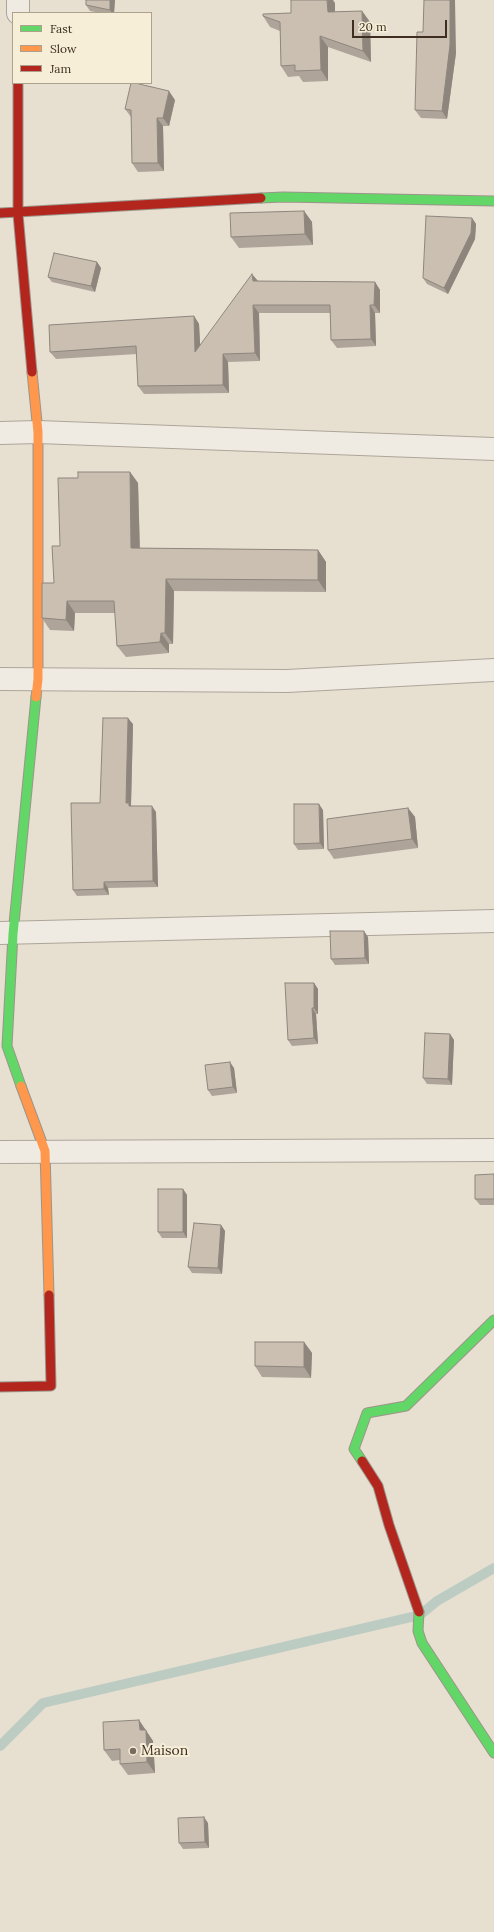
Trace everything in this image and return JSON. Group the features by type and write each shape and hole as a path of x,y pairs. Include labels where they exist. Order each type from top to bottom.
{"street":[{"path":"18,0 18,12"},
{"path":"0,1387 51,1386 45,1151 7,1046 7,934 38,679 38,432 18,214 18,84"},
{"path":"0,213 18,214 283,197 494,201"},
{"path":"0,433 38,432 494,449"},
{"path":"0,679 287,681 494,670"},
{"path":"7,934 494,921"},
{"path":"0,1152 494,1150"},
{"path":"494,1320 406,1406 366,1413 354,1449 378,1486 389,1525 420,1615 418,1630 422,1643 494,1753"}],"building":[{"path":"86,0 110,0 110,10 86,5"},
{"path":"291,0 327,0 328,12 362,11 363,51 320,36 321,70 295,71 295,65 281,66 280,22 263,16 263,14 291,13"},
{"path":"424,0 450,0 450,45 442,111 415,110 417,32 423,32"},
{"path":"131,84 139,84 169,91 163,118 157,118 158,163 132,163 131,110 125,109"},
{"path":"304,211 305,234 231,237 230,213"},
{"path":"426,216 472,218 471,233 444,288 423,278"},
{"path":"54,253 97,262 91,286 48,277"},
{"path":"252,274 253,281 375,282 374,305 370,305 371,339 331,340 330,305 253,305 255,353 223,354 223,385 138,386 136,346 50,352 49,325 194,316 195,352"},
{"path":"78,472 130,472 131,548 318,550 318,580 166,579 165,633 161,633 160,642 117,646 114,601 67,601 66,620 42,618 42,583 54,583 52,546 60,546 58,478 78,478"},
{"path":"103,718 128,718 126,803 129,803 129,806 152,806 153,881 104,882 104,889 73,890 71,803 100,803"},
{"path":"294,804 319,804 320,843 294,844"},
{"path":"408,808 412,839 328,850 327,819"},
{"path":"330,931 364,931 365,958 331,959"},
{"path":"285,983 314,983 314,1008 312,1008 314,1038 288,1040"},
{"path":"425,1033 450,1034 448,1079 423,1078"},
{"path":"230,1062 233,1087 208,1090 205,1065"},
{"path":"494,1174 494,1199 475,1199 475,1175"},
{"path":"158,1189 183,1189 183,1232 158,1232"},
{"path":"194,1223 221,1225 218,1268 188,1267"},
{"path":"255,1342 304,1342 304,1367 255,1366"},
{"name":"Maison","path":"139,1720 140,1730 146,1730 147,1762 120,1764 120,1749 104,1750 103,1722"},
{"path":"204,1817 205,1842 179,1843 178,1818"}],"waterway":[{"path":"0,1746 43,1703 420,1615 437,1601 494,1568"}],"traffic: fast":[{"path":"261,198 283,197 494,201"},
{"path":"21,1086 7,1046 13,934 36,697"},
{"path":"362,1461 354,1449 367,1413 406,1406 494,1320"},
{"path":"419,1612 418,1631 422,1643 494,1753"}],"traffic: slow":[{"path":"32,372 38,432 38,679 36,697"},
{"path":"21,1086 45,1151 49,1295"}],"traffic: jam":[{"path":"18,84 18,214 32,372"},
{"path":"0,213 261,198"},
{"path":"0,1387 51,1386 49,1295"},
{"path":"362,1461 378,1486 389,1525 419,1612"}],"place":[{"name":"Maison","path":"133,1751"}]}
